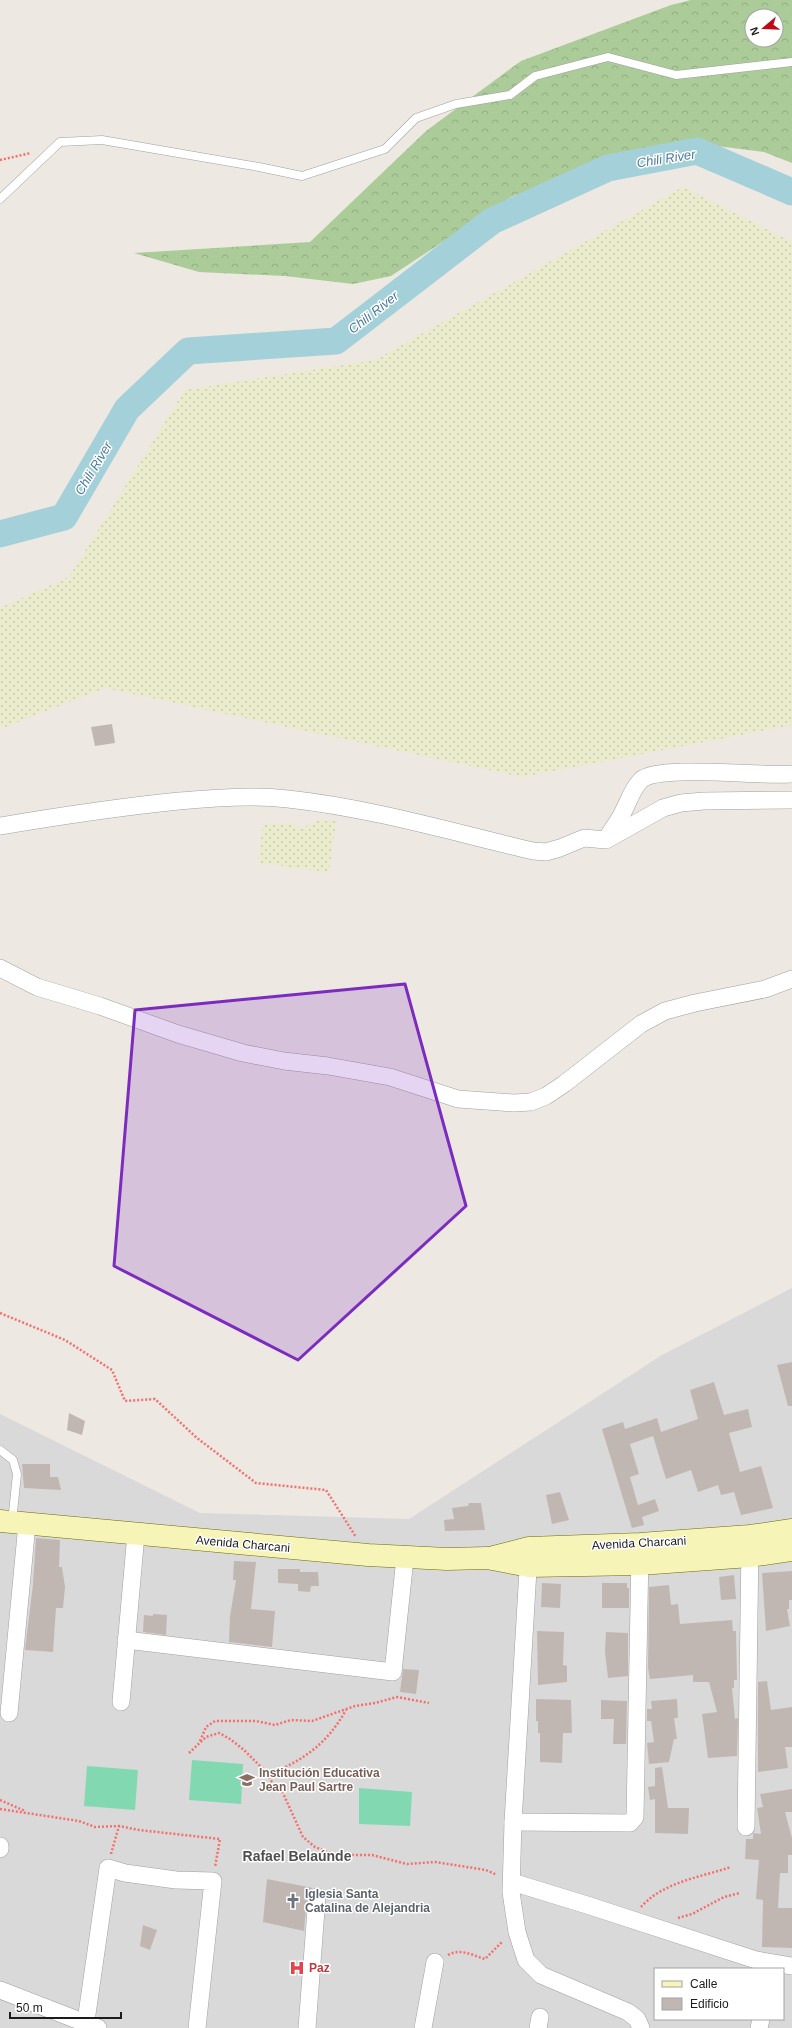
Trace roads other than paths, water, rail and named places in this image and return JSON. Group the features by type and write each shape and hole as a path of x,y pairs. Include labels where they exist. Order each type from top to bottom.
{"main road":[{"name":"Avenida Charcani","path":"13,1523 405,1558 487,1558 640,1554 750,1546 792,1550"},
{"name":"Avenida Charcani","path":"750,1546 792,1530"}],"street":[{"path":"606,840 623,812 632,792 641,780 648,775 673,773 792,774"},
{"path":"0,826 124,806 240,797 287,798 429,825 533,851 546,852 584,838 606,840 664,808 681,803 704,801 792,800"},
{"path":"0,968 37,987 100,1006 178,1034 243,1052 284,1061 328,1066 390,1077 458,1098 514,1103 531,1102 546,1096 564,1084 641,1024 665,1011 694,1003 765,990 792,979"},
{"path":"9,1712 13,1523"},
{"path":"121,1702 136,1534"},
{"path":"746,1827 750,1546"},
{"path":"514,1822 630,1823 635,1817 640,1554"},
{"path":"529,1557 512,1882 517,1932 526,1960 541,1975 628,2012 638,2019 641,2028"},
{"path":"126,1640 393,1672 405,1558"},
{"path":"0,1990 90,2027 108,1868 125,1873 176,1880 213,1880 197,2028"},
{"path":"512,1882 632,1919 756,1960 792,1966"},
{"path":"307,2028 317,1897"},
{"path":"424,2028 435,1962"}],"lane":[{"path":"0,199 60,142 102,140 259,166 302,176 384,149 416,118 456,104 510,95 534,76 608,57 676,75 792,62"},
{"path":"0,1450 13,1460 17,1474 13,1523"}],"waterway":[{"name":"Chili River","path":"0,534 64,517 127,409 188,351 336,341 492,221 608,168 697,151 792,192"}],"place":[{"name":"Institución Educativa Jean Paul Sartre","path":"247,1780"},
{"name":"Iglesia Santa Catalina de Alejandria","path":"293,1901"},
{"name":"Paz","path":"297,1968"}],"district":[{"name":"Rafael Belaúnde","path":"297,1856"}]}
